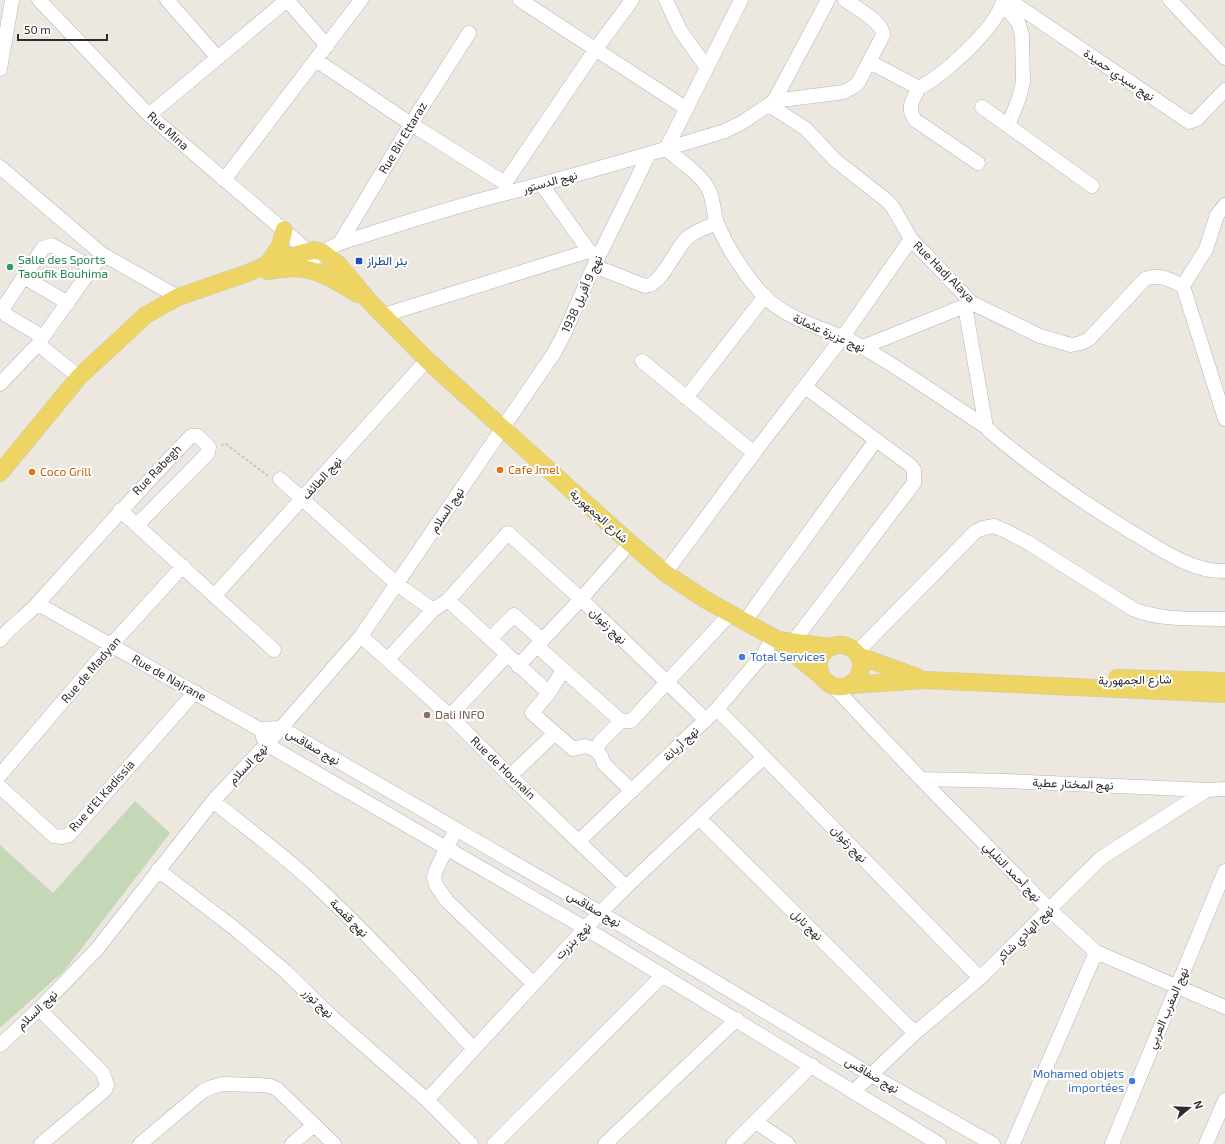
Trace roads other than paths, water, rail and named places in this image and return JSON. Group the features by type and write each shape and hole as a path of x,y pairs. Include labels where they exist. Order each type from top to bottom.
{"main road":[{"path":"267,265 280,246 284,230"},
{"path":"0,473 79,377 146,315 178,298 267,265 315,252 339,265 369,301"},
{"path":"244,274 303,268 328,277 369,301"},
{"name":"شارع الجمهورية","path":"369,301 427,360 665,573 738,618 781,640"},
{"path":"781,640 830,647 841,644 853,648 862,662 860,675 836,683"},
{"path":"781,640 836,683"},
{"path":"830,647 821,657 819,670 836,683 925,680 1225,694"},
{"path":"858,654 925,680"},
{"name":"شارع الجمهورية","path":"1045,686 1118,678 1225,681"}],"street":[{"path":"0,69 12,0"},
{"name":"Rue Mina","path":"39,0 149,115 284,230 315,252"},
{"path":"166,0 218,58"},
{"path":"149,115 286,0 327,46"},
{"path":"224,180 327,46 360,0"},
{"path":"520,0 687,109"},
{"path":"316,60 506,188 595,50 632,0"},
{"path":"666,0 680,30 707,68"},
{"path":"666,149 741,0"},
{"path":"771,103 828,0"},
{"path":"771,103 844,92 858,83 870,62 883,34 883,30 877,23 845,0"},
{"path":"1170,0 1225,58"},
{"path":"978,163 914,120 910,109 919,88 933,81 979,38 1005,1 1018,22 1022,35 1022,82 1019,98 1008,126"},
{"name":"نهج سيدي حميدة","path":"1005,1 1189,122 1197,119 1225,90"},
{"name":"Rue Bir Ettaraz","path":"340,243 411,124 469,33"},
{"path":"870,62 919,88"},
{"name":"نهج الدستور","path":"303,268 315,252 340,243 506,188 542,185 726,130 771,103"},
{"name":"Rue Hadj Alaya","path":"771,103 806,129 835,160 892,206 911,239 968,304 1023,329 1071,345 1081,344 1089,339 1145,278 1152,275 1165,277 1183,286"},
{"path":"982,107 1092,186"},
{"name":"نهج عزيزة عثمانة","path":"666,149 699,177 708,189 717,223 743,269 765,296 783,311 805,323 863,347 986,427 1007,446 1090,506 1176,557 1208,570 1225,571"},
{"name":"نهج 9 أفريل 1938","path":"502,427 554,353 564,334 594,258 649,154"},
{"path":"0,167 102,254 178,298"},
{"path":"542,185 594,258 645,286 650,286 657,280 686,239 717,223"},
{"path":"1225,205 1217,215 1206,249 1183,286 1225,419"},
{"path":"665,573 842,338 911,239"},
{"path":"79,377 40,340 6,315 3,308 43,248 52,245 92,268"},
{"path":"0,384 40,340 102,254"},
{"path":"384,315 594,258"},
{"path":"29,280 68,303"},
{"path":"686,398 765,296"},
{"path":"863,347 968,304 986,427"},
{"name":"نهج الطائف","path":"215,595 427,360"},
{"path":"642,361 754,453"},
{"name":"نهج أريانة","path":"580,841 717,709 763,655 781,640 914,483 914,470 910,465 805,387"},
{"name":"نهج السلام","path":"0,1045 39,1009 97,949 213,801 281,728 361,636 502,427"},
{"name":"Rue Rabegh","path":"38,604 120,510 191,436 198,436 209,447 208,454 137,525"},
{"path":"490,639 514,615 563,670 621,721 631,721 666,683 738,618 876,440"},
{"path":"280,479 397,584 434,610"},
{"path":"120,510 274,650"},
{"path":"858,654 975,532 983,528 994,526 1027,542 1133,609 1144,614 1157,617 1225,619"},
{"name":"نهج زغوان","path":"448,600 508,533 581,599 666,683 706,720"},
{"path":"518,666 581,599 630,543"},
{"name":"Rue de Madyan","path":"0,775 111,645 183,566"},
{"path":"388,659 434,610 448,600 549,694"},
{"path":"2,633 38,604"},
{"name":"Rue de Najrane","path":"38,604 259,729"},
{"name":"Rue de Hounain","path":"361,636 450,716 510,776 580,841 626,887"},
{"path":"450,716 507,655"},
{"path":"563,670 549,694 532,713 554,734 557,734 573,749 585,746 596,750 601,756 604,764 632,791"},
{"name":"نهج أحمد التليلي","path":"836,683 922,779 1050,910 1096,952 1225,1007"},
{"name":"Rue d'El Kadissia","path":"0,787 54,836 62,837 68,835 195,692"},
{"name":"نهج زغوان","path":"717,709 980,978"},
{"path":"596,750 601,741 621,721"},
{"name":"نهج صفاقس","path":"259,729 281,728 601,913 871,1075 993,1144"},
{"path":"259,729 266,744"},
{"path":"510,776 554,734"},
{"name":"نهج صفاقس","path":"266,744 585,928 940,1144"},
{"name":"نهج بنزرت","path":"426,1100 585,928 626,887 764,757"},
{"name":"نهج المختار عطية","path":"922,779 1207,790 1225,789"},
{"name":"نهج الهادي شاكر","path":"854,1091 915,1033 980,978 1101,858 1207,790"},
{"name":"نهج قفصة","path":"213,801 308,878 386,955 473,1048"},
{"name":"نهج نابل","path":"699,818 915,1033"},
{"path":"456,829 434,877 439,891 533,983"},
{"name":"نهج توزر","path":"158,870 234,928 285,971 333,1018 426,1100 471,1144"},
{"name":"نهج المغرب العربي","path":"1112,1144 1176,986 1225,871"},
{"path":"1013,1144 1096,952"},
{"path":"494,1144 663,975"},
{"path":"39,1009 103,1073 107,1085 104,1090 41,1144"},
{"path":"605,1144 736,1019"},
{"path":"733,1144 812,1065"},
{"path":"140,1144 203,1091 223,1084 270,1086 277,1089 334,1144"},
{"path":"1206,1144 1225,1100"},
{"path":"756,1122 788,1144"},
{"path":"292,1144 314,1125"}],"place":[{"name":"بئر الطراز","path":"359,261"},
{"name":"Salle des Sports Taoufik Bouhima","path":"10,267"},
{"name":"Cafe Jmel","path":"500,470"},
{"name":"Coco Grill","path":"32,472"},
{"name":"Total Services","path":"742,657"},
{"name":"Dali INFO","path":"427,715"},
{"name":"Mohamed objets importées","path":"1132,1081"}]}
